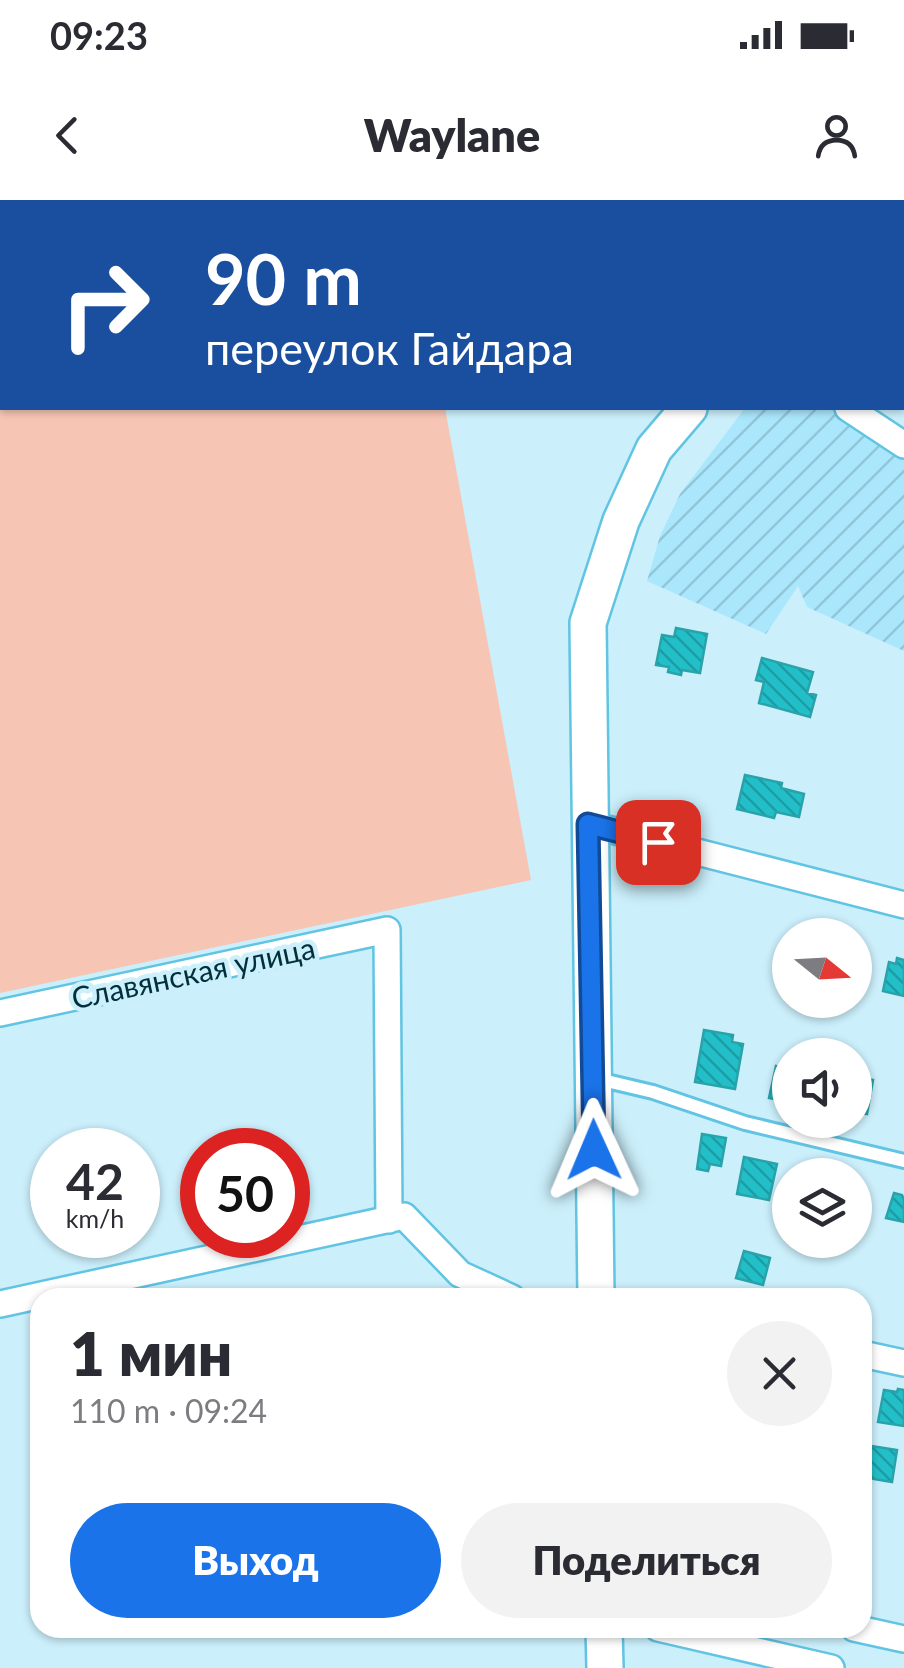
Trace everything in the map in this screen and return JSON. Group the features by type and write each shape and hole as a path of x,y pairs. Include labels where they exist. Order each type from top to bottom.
{"main road":[{"path":"596,1288 588,623 620,521 654,449 687,410"},
{"path":"604,1638 605,1668"}],"street":[{"path":"851,410 904,445"},
{"path":"588,824 904,905"},
{"name":"Славянская улица","path":"0,1013 387,930 390,1220"},
{"path":"74,1288 404,1216 460,1274 490,1288"},
{"path":"0,1304 30,1298"},
{"path":"872,1356 904,1363"},
{"path":"872,1632 904,1639"},
{"path":"701,1638 831,1668"}],"lane":[{"path":"592,1077 653,1092 745,1124 904,1161"}],"shaded area":[{"path":"0,410 445,410 531,880 0,993"},
{"path":"743,410 833,410 890,449 904,432 904,651 807,607 798,586 766,634 647,581 660,536 680,494"}],"building":[{"path":"676,628 707,634 700,673 682,670 681,675 656,665 662,635 674,637"},
{"path":"762,658 813,672 807,693 816,695 810,717 759,703 764,682 756,680"},
{"path":"745,775 782,783 781,788 804,794 799,817 776,812 774,818 737,809"},
{"path":"897,958 904,960 904,996 883,991 889,962 896,964"},
{"path":"704,1030 733,1035 732,1042 743,1044 735,1089 695,1082"},
{"path":"702,1134 726,1138 721,1166 710,1164 708,1171 697,1169"},
{"path":"744,1157 772,1163 769,1200 737,1194"},
{"path":"894,1193 904,1200 904,1222 886,1218"},
{"path":"744,1251 770,1258 763,1285 736,1278"},
{"path":"884,1390 904,1390 904,1426 878,1422"},
{"path":"872,1446 897,1450 892,1482 872,1479"}],"route":[{"path":"594,1150 588,824 658,842"}]}
